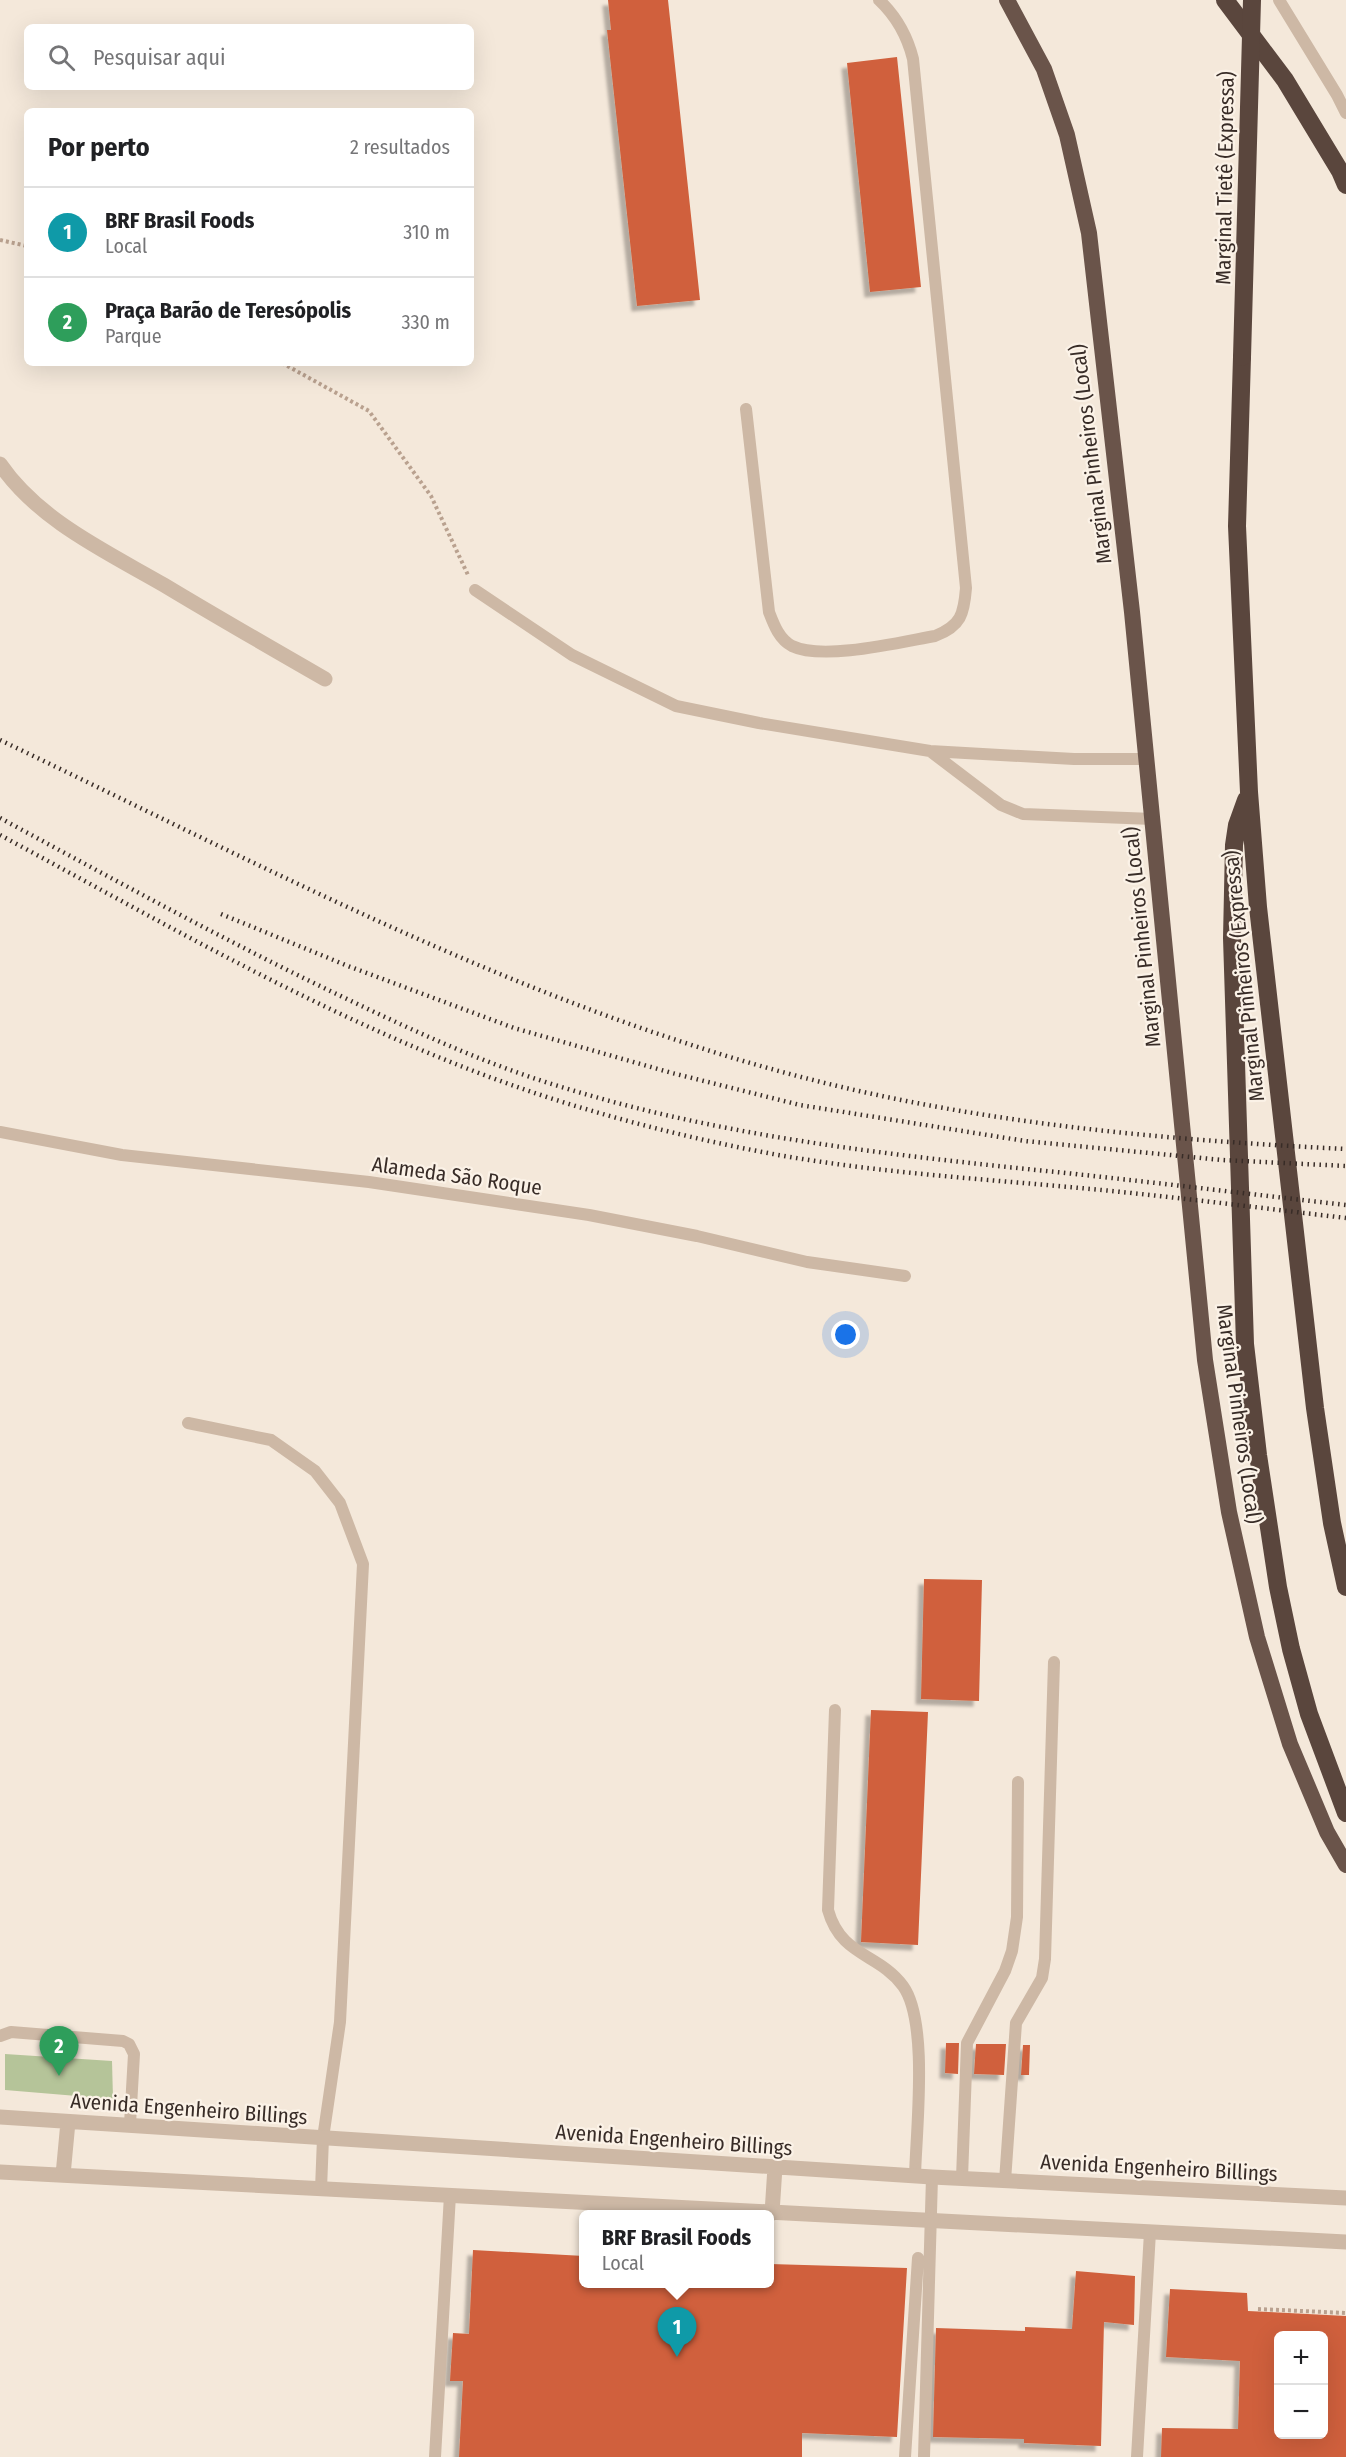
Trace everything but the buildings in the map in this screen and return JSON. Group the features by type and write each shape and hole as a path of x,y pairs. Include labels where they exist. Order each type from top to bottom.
{"highway":[{"name":"Marginal Pinheiros (Local)","path":"1007,0 1044,69 1067,135 1089,233 1147,759 1205,1360 1229,1512 1257,1637 1290,1744 1327,1832 1346,1864"},
{"path":"1225,0 1286,80 1346,185"},
{"name":"Marginal Tietê (Expressa)","path":"1242,357 1252,0"},
{"name":"Marginal Pinheiros (Expressa)","path":"1242,357 1237,526 1249,792 1258,907 1314,1397 1332,1523 1346,1587"},
{"path":"1249,792 1237,825 1234,845 1232,927 1245,1344 1258,1455 1278,1587 1291,1649 1309,1714 1346,1813"}],"street":[{"path":"0,464 6,474 41,507 88,542 325,679"},
{"name":"Avenida Engenheiro Billings","path":"0,2117 775,2168 1346,2198"},
{"path":"63,2175 68,2122"},
{"path":"772,2210 775,2168"},
{"path":"0,2172 718,2210"},
{"path":"774,2213 1346,2242"}],"lane":[{"path":"746,409 769,612 782,638 792,646 811,650 844,650 935,636 948,631 961,618 966,588 913,59 908,40 896,17 879,0"},
{"path":"1280,0 1337,94 1346,113"},
{"path":"475,590 572,655 676,706 759,723 930,751 1074,759 1147,759"},
{"path":"930,751 975,788 1001,805 1023,814 1153,819"},
{"name":"Alameda São Roque","path":"0,1132 122,1155 369,1182 590,1215 698,1236 807,1262 905,1276"},
{"path":"188,1423 271,1440 315,1471 340,1503 363,1564 340,2022 322,2138 321,2189"},
{"path":"1005,2181 1016,2024 1042,1978 1045,1959 1054,1662"},
{"path":"835,1710 828,1910 832,1923 846,1944 893,1975 911,2000 916,2018 918,2064 915,2176"},
{"path":"962,2178 967,2043 1005,1971 1017,1917 1018,1782"},
{"path":"0,2036 11,2032 123,2041 129,2044 134,2054 130,2124"},
{"path":"924,2457 932,2177"},
{"path":"435,2457 450,2195"},
{"path":"1137,2457 1150,2232"},
{"path":"905,2457 918,2258"}],"path":[{"path":"0,240 24,245"},
{"path":"287,366 369,411 431,496 475,590"},
{"path":"1258,2309 1346,2313"}],"green space":[{"path":"5,2054 112,2061 113,2099 5,2090"}],"railway":[{"path":"0,740 296,883 397,929 498,973 600,1013 704,1049 875,1095 1009,1119 1210,1141 1346,1149"},
{"path":"0,818 303,978 454,1048 509,1070 565,1088 685,1119 808,1142 932,1159 1346,1205"},
{"path":"0,835 212,949 355,1021 503,1082 603,1114 700,1139 812,1161 1346,1218"},
{"path":"221,914 348,966 514,1028 672,1073 800,1105 1025,1141 1222,1160 1346,1166"}],"place":[{"name":"Praça Barão de Teresópolis","path":"59,2076"},
{"name":"BRF Brasil Foods","path":"677,2357"}]}
